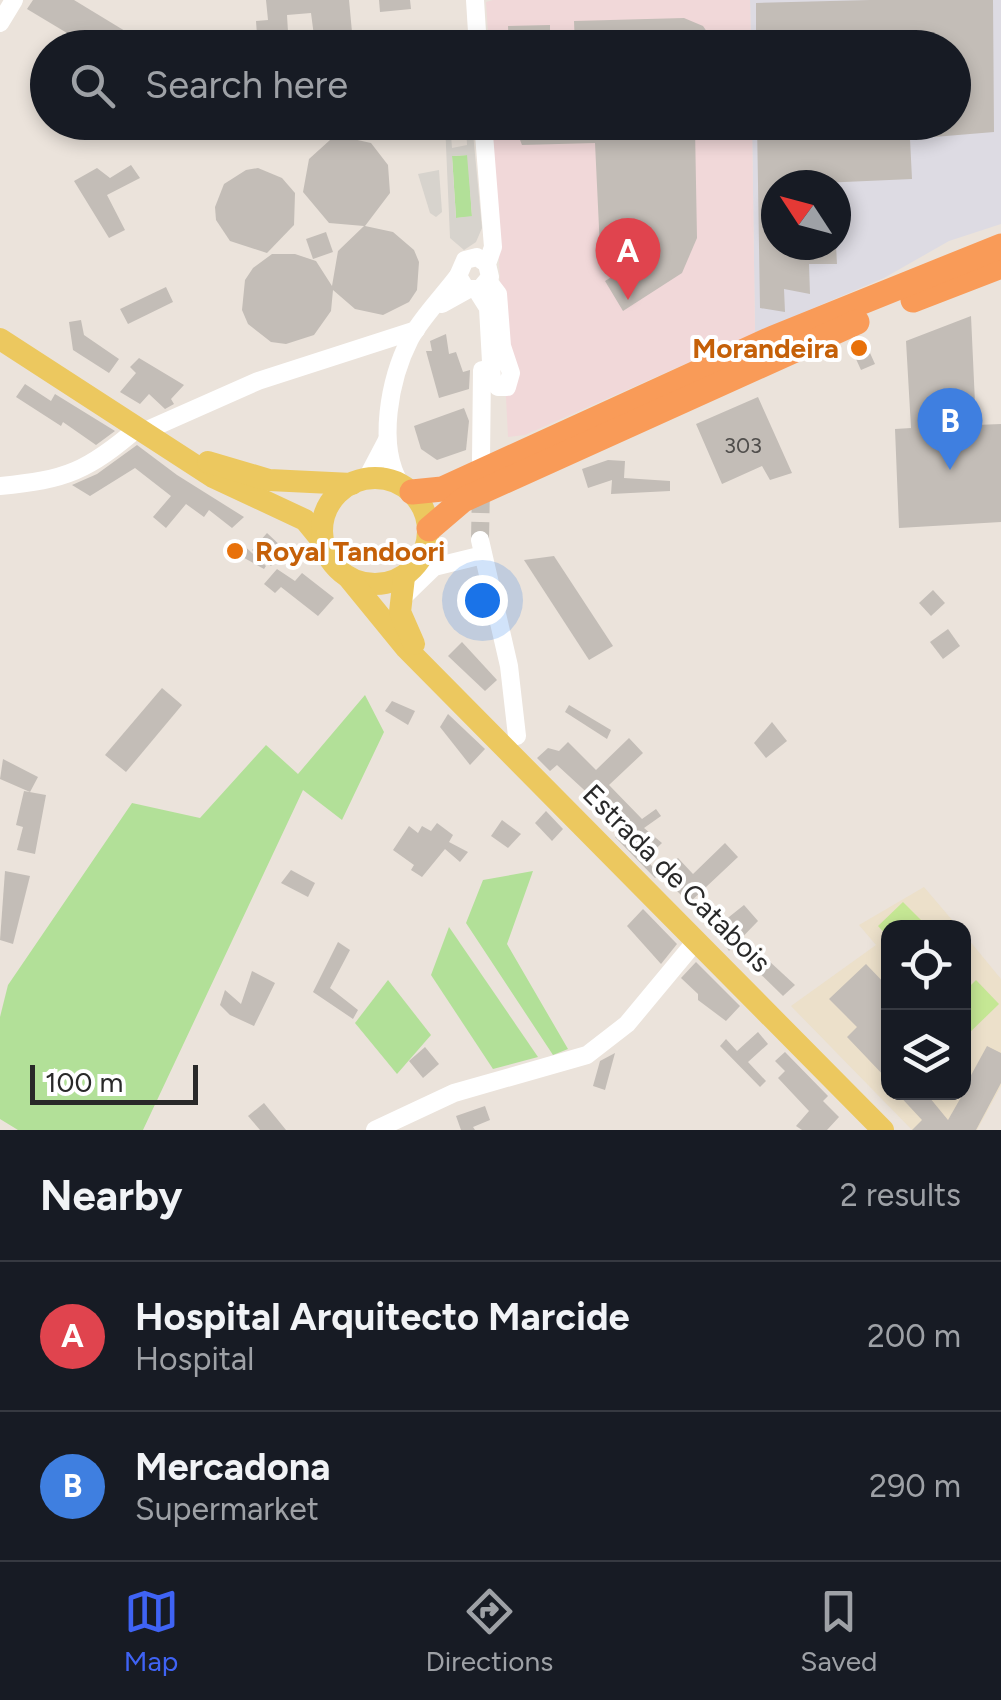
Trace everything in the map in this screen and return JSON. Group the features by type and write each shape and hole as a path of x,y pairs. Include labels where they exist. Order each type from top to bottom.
{"highway":[{"path":"412,490 442,490 773,338 1001,246"},
{"path":"432,524 463,500 780,356 1001,266"}],"main road":[{"name":"Estrada de Catabois","path":"0,339 231,487 305,520 323,542 328,556 390,631 883,1130"},
{"name":"Estrada de Catabois","path":"174,449 269,480 359,481 412,490"},
{"path":"323,542 326,512 333,499 359,481"},
{"path":"348,577 402,588 424,552 432,524 412,490"},
{"name":"Estrada de Catabois","path":"402,588 406,631 428,668"}],"street":[{"path":"0,23 14,0"},
{"path":"476,0 477,30"},
{"path":"412,490 390,462 388,435 398,367 416,330 433,310 475,276 490,227 484,140"},
{"path":"475,276 498,294 501,340 511,373 507,388 498,387 492,380 488,308 475,276"},
{"path":"0,486 61,480 142,429 258,382 416,330"},
{"path":"481,460 482,360"},
{"path":"359,481 388,435"},
{"path":"402,588 434,567 482,548 509,666 517,736"},
{"path":"375,1130 454,1093 586,1055 627,1024 696,941"}],"shaded area":[{"path":"750,0 1001,0 1001,224 949,241 884,278 755,333 752,140 971,140 971,30 751,30"},
{"path":"750,0 751,30 488,30 486,2"},
{"path":"446,140 451,140 452,148 474,140 482,228 476,242 464,250 450,238","holes":["467,155 472,216 456,218 452,156"]},
{"path":"493,140 752,140 755,333 525,435 508,437"},
{"path":"439,170 442,212 436,217 430,213 418,174"},
{"path":"924,887 952,920 881,920 881,1098 791,1006 876,945 859,925"},
{"path":"971,943 1001,979 1001,1086 977,1130 912,1130 883,1100 971,1100"}],"green space":[{"path":"468,155 472,217 456,218 452,156"},
{"path":"365,695 384,732 342,820 303,790 143,1130 18,1130 0,1119 0,1017 8,985 132,803 200,818 266,745 298,774"},
{"path":"533,871 507,944 568,1049 553,1055 466,923 483,880"},
{"path":"903,902 921,920 884,920"},
{"path":"449,927 538,1057 493,1069 431,975"},
{"path":"388,980 431,1035 397,1074 355,1023"},
{"path":"976,980 999,1004 971,1031 971,1010 971,985"}],"building":[{"path":"33,0 74,0 123,30 62,30 27,9"},
{"path":"266,0 349,0 352,30 313,30 311,13 287,15 288,30 257,30 256,21 268,20"},
{"path":"379,0 410,0 411,9 380,12"},
{"path":"993,0 994,132 971,134 971,30 756,30 756,3"},
{"path":"684,18 706,30 574,30 574,21"},
{"path":"550,25 550,30 508,30 508,26"},
{"path":"330,140 371,143 388,165 390,193 365,226 393,232 414,250 419,262 417,290 409,302 383,315 355,309 333,290 331,311 314,335 286,344 271,342 248,324 242,310 245,280 253,268 272,254 295,254 316,261 332,286 338,251 364,226 329,223 303,192 309,159"},
{"path":"520,140 695,140 697,238 682,273 623,311 605,281 621,271 614,249 600,249 595,143 522,145"},
{"path":"757,140 910,140 912,179 851,182 851,170 761,170 761,260 837,260 837,264 809,264 810,294 784,289 785,312 760,308"},
{"path":"131,165 140,178 107,195 125,230 109,238 74,181 97,168 110,178"},
{"path":"258,168 282,178 295,193 294,225 267,253 230,241 216,220 215,207 224,184 246,170"},
{"path":"326,232 333,252 313,259 306,239"},
{"path":"166,287 173,302 128,324 120,309"},
{"path":"971,316 976,425 1001,424 1001,522 899,528 895,429 911,428 906,341"},
{"path":"81,320 84,335 119,359 109,373 73,350 69,322"},
{"path":"446,334 449,354 456,352 463,372 470,370 469,389 439,398 426,351 432,351 430,341"},
{"path":"865,342 875,364 861,370 851,348"},
{"path":"139,358 184,385 171,399 174,404 165,409 149,394 140,404 120,392 136,373 130,367"},
{"path":"25,384 51,401 55,394 115,431 96,445 16,397"},
{"path":"758,397 792,473 770,480 762,466 722,484 696,424"},
{"path":"464,408 469,421 466,450 437,460 421,449 414,426"},
{"path":"137,445 244,517 232,528 209,510 204,517 186,504 166,528 153,517 171,496 135,468 90,496 72,485 97,474"},
{"path":"608,460 625,461 624,478 670,481 670,491 611,494 612,480 588,488 582,469"},
{"path":"267,533 285,550 271,566 252,550"},
{"path":"237,539 266,566 264,569 228,549"},
{"path":"554,556 613,646 589,660 524,560"},
{"path":"277,569 295,581 302,573 334,598 318,616 281,587 275,593 264,584"},
{"path":"933,590 945,603 931,616 919,603"},
{"path":"948,629 960,646 943,659 930,642"},
{"path":"462,642 497,680 485,691 448,656"},
{"path":"162,688 182,705 126,772 105,755"},
{"path":"392,701 415,711 408,725 385,711"},
{"path":"569,705 611,730 607,739 565,712"},
{"path":"448,714 485,749 470,765 440,727"},
{"path":"772,722 787,741 766,758 754,743"},
{"path":"629,738 643,753 609,785 642,819 656,809 661,816 644,828 662,843 645,859 660,874 655,878 615,837 623,830 594,799 557,765 550,771 537,758 548,748 559,751 568,742 596,770"},
{"path":"3,759 38,777 30,792 0,779"},
{"path":"24,791 46,795 35,854 17,850 23,827 16,825"},
{"path":"546,811 563,829 552,841 535,823"},
{"path":"502,820 521,834 508,848 491,836"},
{"path":"437,823 453,835 449,842 468,852 460,862 445,849 422,877 411,870 414,865 393,850 409,826 418,833 422,826 431,831"},
{"path":"725,843 738,857 689,903 660,874 678,858 693,874"},
{"path":"291,870 315,883 308,897 281,883"},
{"path":"5,871 30,876 13,944 0,940"},
{"path":"744,905 758,921 729,951 714,929"},
{"path":"643,909 677,944 661,964 627,926"},
{"path":"338,942 350,950 330,988 358,1010 353,1019 313,992"},
{"path":"757,950 795,985 783,996 746,960"},
{"path":"696,962 740,1006 726,1021 698,1000 698,994 681,978"},
{"path":"866,964 881,980 881,1073 847,1037 857,1027 829,999"},
{"path":"252,971 275,983 254,1026 230,1015 220,1005 225,990 241,1004"},
{"path":"758,1032 768,1044 748,1062 766,1081 760,1087 720,1046 726,1039 737,1051"},
{"path":"987,1046 1001,1053 1001,1083 976,1130 912,1130 922,1120 903,1100 932,1100 948,1120 959,1100 971,1100 971,1075"},
{"path":"425,1047 439,1064 423,1078 409,1061"},
{"path":"785,1052 828,1096 823,1101 839,1117 827,1130 802,1130 796,1126 809,1111 778,1078 785,1071 775,1061"},
{"path":"615,1053 605,1090 593,1086 600,1061"},
{"path":"264,1103 286,1130 260,1130 248,1116"},
{"path":"485,1106 490,1120 473,1127 475,1130 461,1130 456,1116"}],"tunnel":[{"path":"480,540 481,486"}],"place":[{"name":"Hospital Arquitecto Marcide","path":"628,300"},
{"name":"Morandeira","path":"859,348"},
{"name":"Mercadona","path":"950,470"},
{"name":"Royal Tandoori","path":"235,551"}]}
